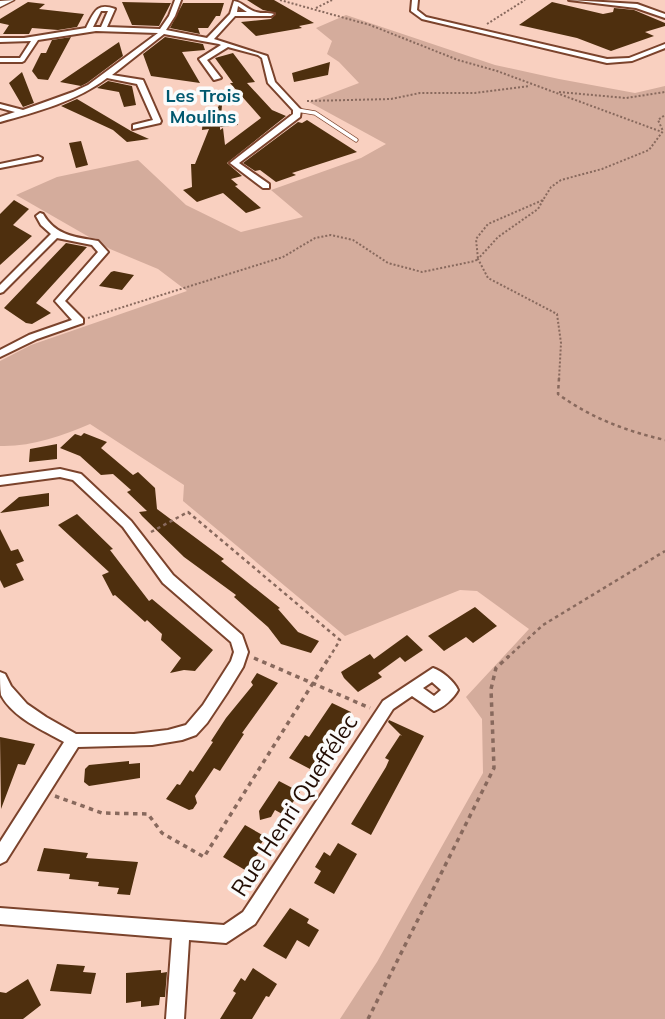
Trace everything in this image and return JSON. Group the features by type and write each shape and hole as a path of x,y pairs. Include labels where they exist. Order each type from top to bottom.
{"street":[{"path":"0,4 9,0"},
{"path":"0,120 76,94 105,76 164,31 177,0"},
{"path":"415,0 414,11 417,16 607,61 630,60 665,46"},
{"path":"572,0 637,6 665,16"},
{"path":"88,30 99,9 112,9 103,29"},
{"path":"209,40 233,14 271,14"},
{"path":"1,42 35,40 88,30 164,31 209,40 265,57 272,83 297,115 234,163 266,186"},
{"path":"0,60 22,60 35,40"},
{"path":"216,78 204,59 226,45"},
{"path":"105,76 140,82 157,121 136,127"},
{"path":"0,106 23,112"},
{"path":"0,166 38,158"},
{"path":"0,354 33,337 79,321 60,301 103,252 95,243 76,241 56,234 44,226 40,216"},
{"path":"0,290 56,234"},
{"path":"0,481 60,473 77,477 127,524 168,579 237,639 241,652 238,663 194,728 179,735 74,740 18,708 0,678"},
{"name":"Rue Henri Queffélec","path":"0,916 226,934 249,918 381,713 412,688"},
{"path":"0,856 74,740"},
{"path":"175,1019 181,931"}],"lane":[{"path":"293,108 315,113 356,140"}],"path":[{"path":"280,0 370,25 458,60 497,71 663,132"},
{"path":"316,9 332,0"},
{"path":"479,30 525,0"},
{"path":"293,108 311,100 391,99 420,93 475,93 533,86"},
{"path":"553,91 613,98 650,97 665,92"},
{"path":"663,132 658,120 665,115"},
{"path":"79,321 283,257 315,239 331,234 353,240 388,263 422,272 478,259 499,237 538,209 551,187 562,180 601,169 649,150 663,132"},
{"path":"543,200 488,224 476,239 478,259 488,278 557,314 562,327 558,394 581,412 616,428 665,440"},
{"path":"42,791 102,813 148,814 162,833 204,857 340,640 188,512 138,539"},
{"path":"368,1019 494,768 491,689 496,668 543,625 665,551"},
{"path":"241,652 381,713"}],"shaded area":[{"path":"346,15 495,65 635,93 665,86 665,1019 340,1019 377,962 483,773 482,719 466,697 529,629 477,591 460,590 345,636 183,501 184,485 90,424 46,440 0,446 0,361 31,345 187,291 158,269 110,249 16,195 57,177 138,160 186,205 241,232 303,217 271,190 361,158 386,144 309,102 359,83 339,62 327,54 332,41 316,28"}],"building":[{"path":"247,0 274,0 314,23 299,26 302,28 256,36 241,22 271,19 276,13 263,10"},
{"path":"28,2 45,4 39,9 84,14 77,27 58,30 32,28 29,34 3,34 9,25 0,23 0,19"},
{"path":"122,2 171,3 159,26 132,25"},
{"path":"552,2 603,14 613,12 614,8 634,10 665,23 665,26 645,32 654,36 611,51 577,38 519,25"},
{"path":"183,3 224,3 220,16 216,16 208,28 198,28 200,34 170,28"},
{"path":"71,37 48,80 38,79 32,71 41,53 46,53 52,40"},
{"path":"165,37 203,44 205,50 182,52 200,83 151,76 143,54"},
{"path":"119,42 123,56 87,83 81,86 60,82"},
{"path":"233,53 255,82 247,83 272,110 286,116 227,163 242,176 231,179 238,185 235,186 261,208 246,213 223,193 197,202 183,190 192,187 191,164 195,164 209,129 202,130 203,118 214,117 219,105 222,105 221,117 238,117 238,125 220,127 220,130 223,128 225,145 261,118 230,83 233,83 215,58"},
{"path":"330,62 328,75 294,82 292,73"},
{"path":"22,72 34,103 23,107 9,83"},
{"path":"108,81 132,86 136,105 124,107 119,92 97,88"},
{"path":"77,99 149,139 127,142 113,130 61,106"},
{"path":"307,120 357,152 292,173 296,175 276,182 260,170 255,171 243,163 298,122"},
{"path":"81,141 88,165 76,168 69,143"},
{"path":"14,200 29,209 13,225 32,236 0,265 0,214"},
{"path":"66,243 87,247 36,303 51,313 32,324 26,323 4,308"},
{"path":"111,272 134,275 122,290 99,286"},
{"path":"84,433 107,442 101,448 133,475 138,472 155,488 157,509 224,559 221,561 280,608 278,609 298,632 319,641 311,653 281,644 268,627 234,597 236,595 184,557 142,516 139,512 147,511 127,492 131,490 113,474 101,475 80,456 60,448 75,434 81,436"},
{"path":"57,444 57,459 29,462 30,449"},
{"path":"49,493 49,506 0,513 19,497"},
{"path":"77,514 113,549 110,550 149,601 152,599 213,650 195,671 170,673 181,658 161,640 162,634 147,620 145,622 113,596 102,575 109,572 58,525"},
{"path":"0,529 11,551 18,549 24,561 16,564 24,580 4,588 0,580"},
{"path":"475,607 497,626 473,643 466,637 444,651 428,636"},
{"path":"407,635 423,650 405,662 400,657 378,673 382,677 358,692 344,678 341,672 370,654 374,659"},
{"path":"257,673 278,683 242,733 244,734 220,771 214,768 195,796 197,803 193,809 189,810 166,799 190,770 193,772 226,718 253,685 251,682"},
{"path":"332,703 351,712 324,756 320,754 310,769 289,758 305,735 309,737"},
{"path":"389,720 424,736 371,835 351,824 386,767 389,760 385,758 400,735 402,736"},
{"path":"0,737 35,744 25,765 18,764 1,809"},
{"path":"129,761 129,764 140,763 140,778 89,786 84,782 85,769 89,765"},
{"path":"279,781 300,792 284,815 275,810 271,817 260,820 259,811"},
{"path":"245,825 266,837 257,849 260,851 245,870 223,857"},
{"path":"338,843 357,854 334,894 314,883 321,871 315,867 324,852 330,856"},
{"path":"44,848 88,853 86,858 138,862 130,895 117,894 119,888 98,886 99,882 69,879 70,874 37,871"},
{"path":"290,908 309,919 307,923 319,930 309,947 297,940 286,959 263,946"},
{"path":"57,964 85,966 83,972 96,973 91,994 50,991"},
{"path":"253,968 277,984 269,997 266,996 252,1019 220,1019 236,993 233,991 241,978 245,981"},
{"path":"161,970 161,973 167,972 165,997 160,997 159,1005 141,1007 141,1001 126,1003 126,973"},
{"path":"28,979 41,1005 23,1019 0,1019 0,992 6,993"}],"district":[{"name":"Les Trois Moulins","path":"203,105"}]}
